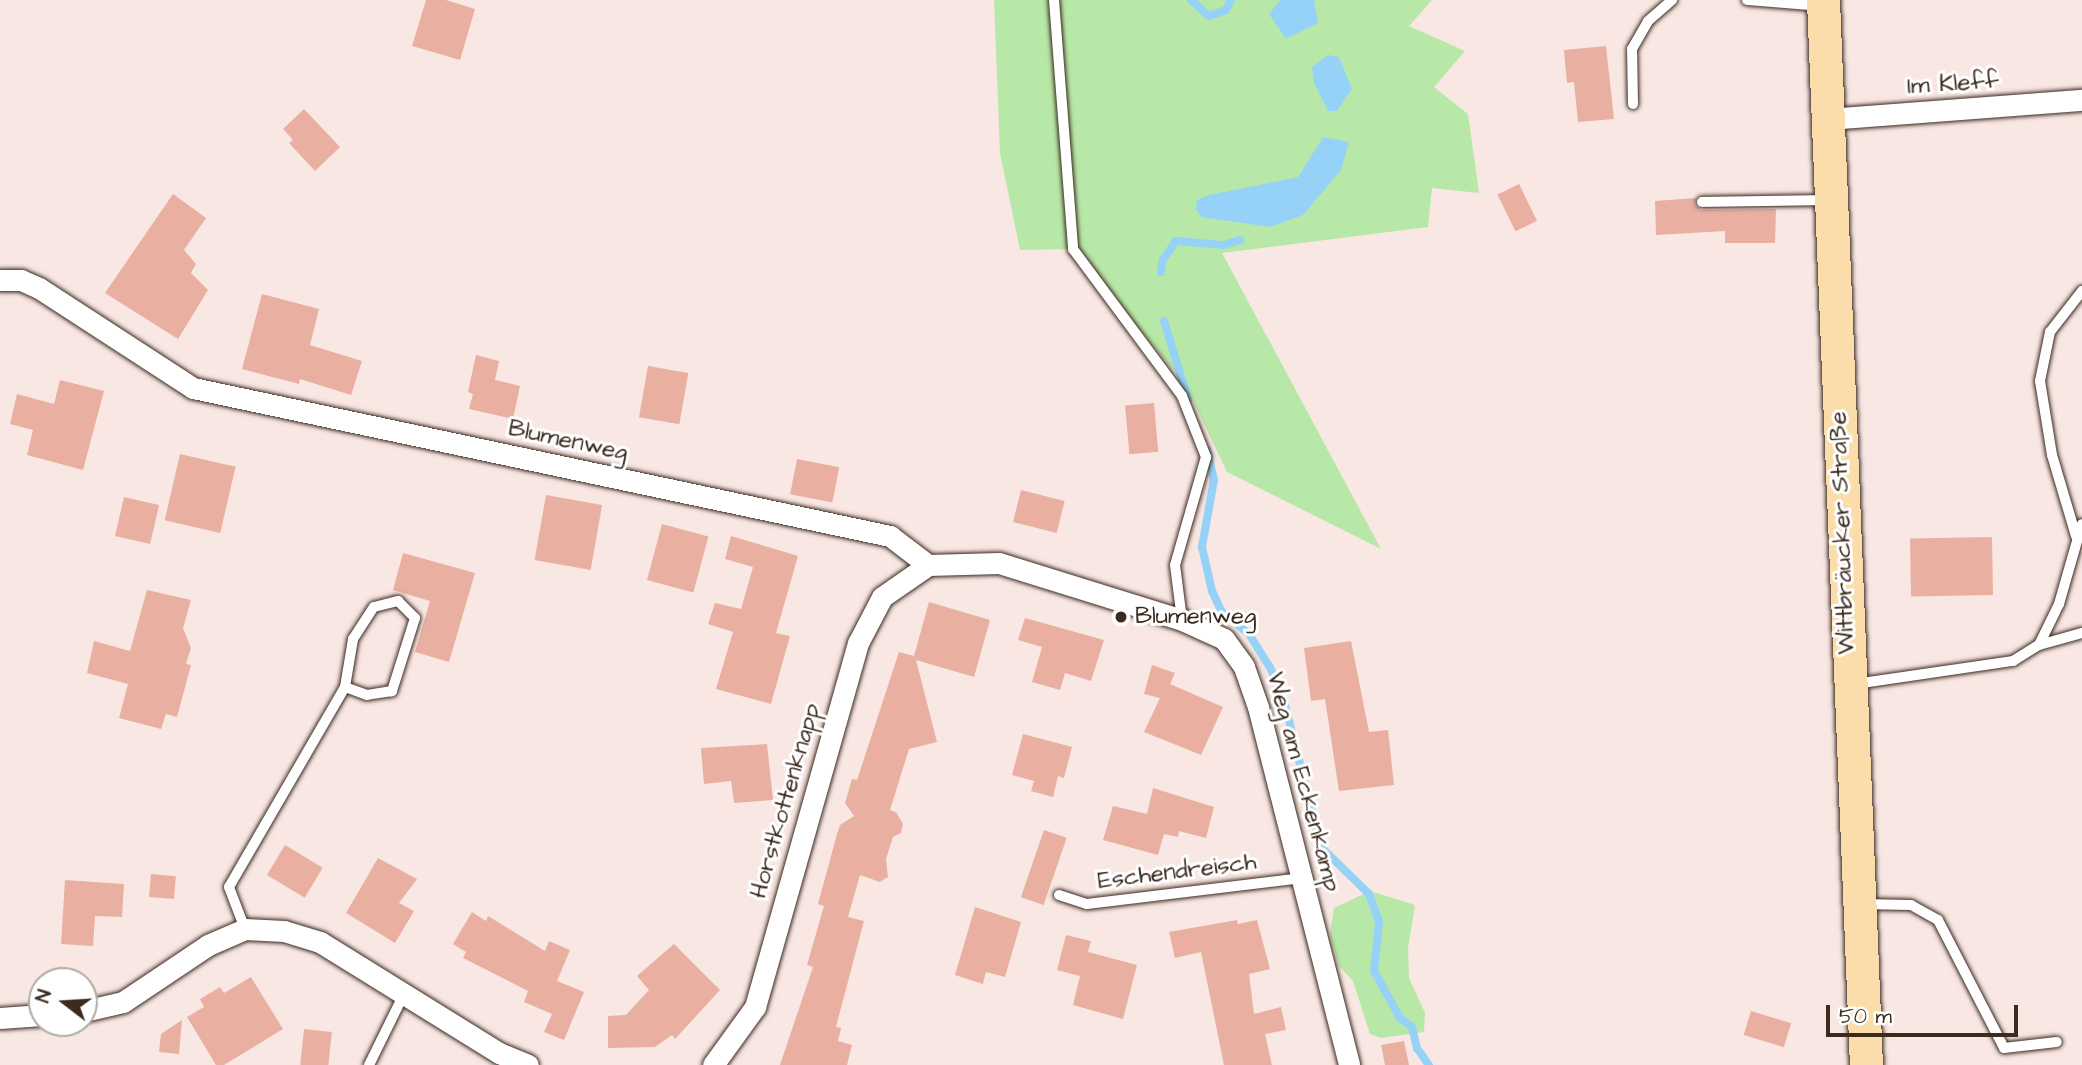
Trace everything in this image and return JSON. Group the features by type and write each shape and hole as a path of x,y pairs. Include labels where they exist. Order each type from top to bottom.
{"main road":[{"name":"Wittbräucker Straße","path":"1823,3 1866,1065"}],"street":[{"name":"Im Kleff","path":"1828,120 2082,100"},
{"name":"Blumenweg","path":"0,280 21,280 39,288 193,388 890,536 928,565"},
{"path":"928,565 999,564 1182,620"},
{"name":"Horstkottenknapp","path":"718,1064 755,1007 858,643 881,597 928,565"},
{"name":"Weg am Eckenkamp","path":"1182,620 1224,639 1244,667 1302,878 1349,1065"},
{"path":"98,1008 123,1002 208,945 245,929 284,931 320,942 499,1053 528,1065"},
{"path":"0,1018 28,1016"}],"lane":[{"path":"1054,0 1073,248 1182,396 1206,457 1175,565 1182,620"},
{"path":"1633,104 1632,49 1648,21 1672,0"},
{"path":"1747,0 1823,3"},
{"path":"1702,202 1832,200"},
{"path":"2076,536 2052,455 2040,381 2050,332 2082,291"},
{"path":"2039,645 2059,604 2076,536 2082,524"},
{"path":"245,929 229,887 345,687 353,639 374,607 398,601 415,618 392,691 367,695 345,687"},
{"path":"1849,685 2012,661 2039,645 2082,633"},
{"name":"Eschendreisch","path":"1059,895 1087,904 1302,878"},
{"path":"1860,904 1911,905 1938,920 2004,1048 2057,1042"},
{"path":"369,1065 404,995"}],"green space":[{"path":"994,0 1432,0 1409,26 1465,51 1434,87 1468,114 1479,193 1432,188 1428,227 1222,253 1381,549 1227,472 1185,384 1073,249 1020,250 1000,153"},
{"path":"1370,891 1415,905 1408,948 1409,978 1425,1013 1424,1032 1381,1038 1370,1034 1353,981 1339,966 1330,934 1334,908"}],"water":[{"path":"1280,0 1314,0 1318,23 1286,39 1269,14"},
{"path":"1328,55 1339,57 1352,89 1337,111 1328,111 1314,83 1312,67"},
{"path":"1323,137 1349,142 1341,170 1303,215 1270,227 1201,217 1196,209 1197,200 1209,195 1298,177"}],"building":[{"path":"426,0 446,0 475,9 460,60 412,46"},
{"path":"1606,46 1614,119 1578,122 1574,82 1567,83 1564,50"},
{"path":"304,109 340,147 315,171 289,143 293,140 283,129"},
{"path":"1519,184 1537,221 1515,231 1497,195"},
{"path":"173,194 206,218 184,250 196,264 191,273 208,290 178,339 105,293"},
{"path":"1696,198 1695,205 1701,210 1776,209 1775,243 1725,243 1725,231 1656,235 1655,201"},
{"path":"262,294 319,309 310,345 362,361 351,395 300,379 299,384 242,369"},
{"path":"476,355 499,361 495,380 520,386 513,419 469,409 473,394 468,392"},
{"path":"648,366 688,373 679,424 639,417"},
{"path":"60,380 104,391 83,470 27,455 33,430 10,424 17,394 54,404"},
{"path":"1154,403 1158,452 1129,454 1125,406"},
{"path":"180,454 236,467 220,533 165,520"},
{"path":"797,459 839,467 832,503 790,494"},
{"path":"1021,490 1065,501 1057,533 1013,522"},
{"path":"546,495 602,505 591,570 535,560"},
{"path":"124,497 159,505 150,544 115,536"},
{"path":"662,524 708,536 693,592 647,580"},
{"path":"731,536 798,556 776,633 790,636 771,704 716,689 733,632 708,624 715,603 741,609 753,567 725,559"},
{"path":"1992,537 1993,595 1911,596 1910,538"},
{"path":"403,553 475,573 449,662 415,652 430,601 393,590"},
{"path":"147,590 191,600 183,628 191,648 186,664 191,665 177,717 166,714 161,729 119,718 128,684 87,673 94,641 130,651"},
{"path":"929,602 990,620 974,677 916,660 937,742 909,749 890,810 896,812 903,824 901,833 893,837 886,859 888,877 880,882 860,875 848,917 864,921 836,1027 841,1028 838,1041 852,1045 847,1065 780,1065 813,967 807,965 824,906 818,904 837,834 840,825 854,816 845,803 852,779 857,780 899,652 914,656"},
{"path":"1025,618 1104,640 1091,681 1065,673 1060,690 1032,682 1042,647 1018,640"},
{"path":"1351,641 1369,732 1388,730 1394,785 1339,791 1325,699 1311,701 1304,648"},
{"path":"1152,665 1175,673 1170,684 1223,707 1201,755 1144,732 1160,698 1144,694"},
{"path":"1023,734 1072,747 1064,778 1058,776 1053,797 1031,791 1034,781 1012,775"},
{"path":"767,744 773,800 734,803 731,781 704,784 701,748"},
{"path":"1153,788 1214,807 1206,838 1179,831 1178,837 1164,834 1158,855 1103,840 1113,806 1147,814"},
{"path":"1044,830 1067,838 1044,905 1021,897"},
{"path":"285,845 323,868 305,898 267,875"},
{"path":"378,858 417,879 399,903 414,911 395,943 346,913"},
{"path":"151,874 176,876 174,899 149,897"},
{"path":"65,880 124,884 122,917 95,916 93,946 61,944"},
{"path":"975,907 1021,922 1005,977 986,972 983,984 955,975"},
{"path":"472,912 486,921 488,916 545,951 549,941 570,950 557,981 584,992 564,1040 544,1032 552,1014 524,1002 528,991 463,958 466,952 453,944"},
{"path":"1237,920 1238,924 1257,920 1270,969 1249,974 1254,1014 1281,1007 1286,1030 1265,1034 1272,1065 1224,1065 1201,952 1175,958 1169,932"},
{"path":"1066,935 1091,941 1088,952 1137,965 1123,1019 1073,1005 1080,976 1057,970"},
{"path":"674,944 720,990 675,1039 672,1035 655,1047 608,1048 608,1016 626,1015 649,990 637,976"},
{"path":"251,977 283,1029 224,1065 216,1065 187,1017 204,1007 200,999 220,987 224,993"},
{"path":"1751,1011 1791,1023 1784,1047 1744,1035"},
{"path":"182,1020 179,1054 159,1052 161,1034"},
{"path":"304,1029 332,1032 328,1065 300,1065"},
{"path":"1404,1041 1409,1065 1385,1065 1381,1045"}],"waterway":[{"path":"1191,0 1209,16 1226,10 1231,0"},
{"path":"1161,272 1163,260 1176,241 1223,245 1240,240"},
{"path":"1164,321 1188,399"},
{"path":"1207,450 1214,480 1202,547 1212,591 1222,612 1249,634 1270,667 1283,697 1321,847 1369,894 1379,922 1374,971 1400,1018 1412,1027 1417,1048 1429,1065"}],"place":[{"name":"Blumenweg","path":"1121,617"}]}
